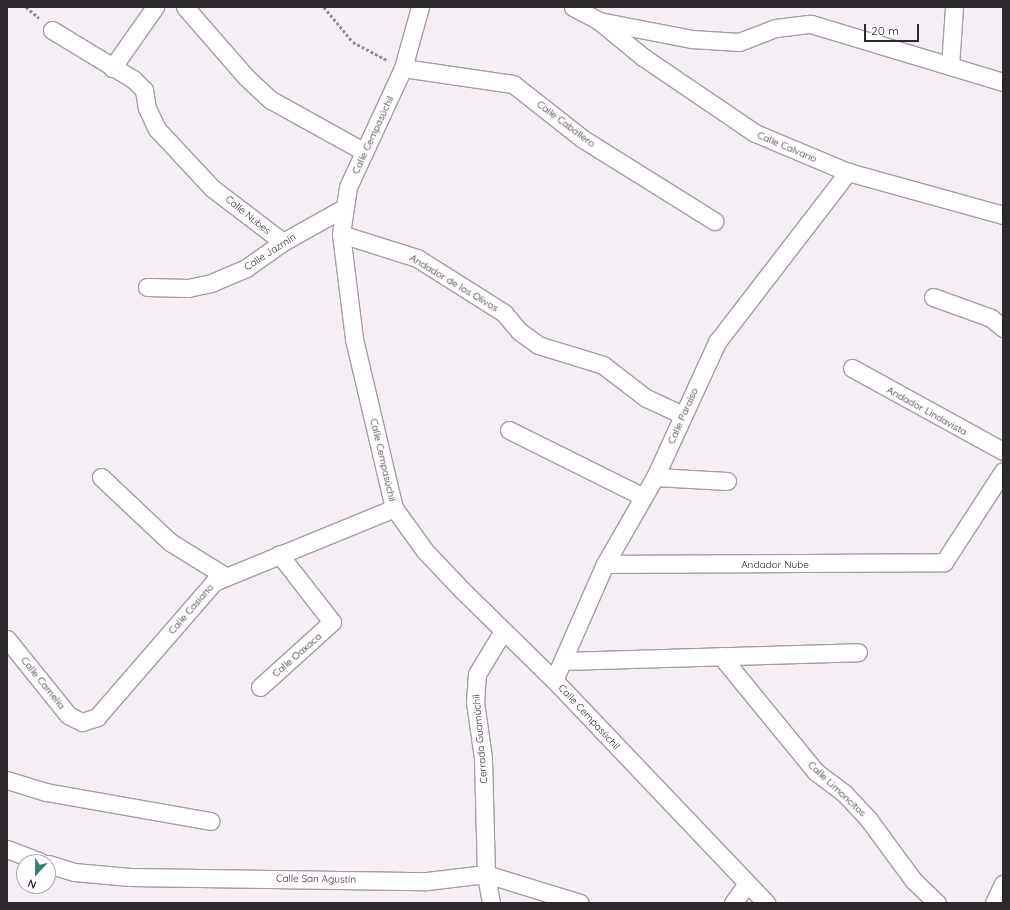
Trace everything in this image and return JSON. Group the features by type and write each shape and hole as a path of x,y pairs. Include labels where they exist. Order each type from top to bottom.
{"street":[{"path":"112,68 155,7"},
{"path":"185,7 271,100 364,152"},
{"name":"Calle Cempasúchil","path":"420,7 403,68 348,187 342,209 341,234 354,339 394,508 425,551 503,631 554,680 766,903"},
{"path":"573,7 599,21 692,39 739,42 776,28 811,24 1003,82"},
{"path":"950,66 954,7"},
{"name":"Calle Calvario","path":"599,21 643,57 755,133 848,172 1003,215"},
{"name":"Calle Nubes","path":"52,30 144,90 146,108 157,129 212,188 283,242"},
{"name":"Calle Caballero","path":"403,68 513,84 583,139 714,221"},
{"name":"Calle Paraíso","path":"554,680 605,564 642,496 655,477 717,342 848,172"},
{"name":"Calle Jazmín","path":"147,287 188,288 211,283 246,268 283,242 342,209"},
{"name":"Andador de los Olivos","path":"341,234 417,258 504,313 519,331 538,345 603,365 646,398 683,415"},
{"path":"933,297 991,318 1003,328"},
{"name":"Andador Lindavista","path":"852,368 1003,451"},
{"path":"509,430 642,496"},
{"name":"Andador Nube","path":"605,564 944,562 1003,471"},
{"path":"101,477 170,542 225,576"},
{"path":"655,477 727,481"},
{"name":"Calle Casiano","path":"82,722 97,717 214,582 225,576 394,508"},
{"name":"Calle Oaxaca","path":"260,687 332,622 279,554"},
{"name":"Cerrada Guamúchil","path":"491,903 486,874 483,758 475,702 477,674 503,631"},
{"name":"Calle Camelia","path":"7,639 68,715 82,722"},
{"path":"563,661 858,652"},
{"name":"Calle Limoncitos","path":"721,656 816,772 844,793 869,820 914,881 937,903"},
{"path":"7,780 46,792 210,821"},
{"path":"7,849 20,854"},
{"name":"Calle San Agustín","path":"56,866 74,872 138,877 427,881 486,874 580,903"},
{"path":"734,903 748,884"},
{"path":"994,903 1003,884"}],"path":[{"path":"324,7 352,42 403,68"}]}
